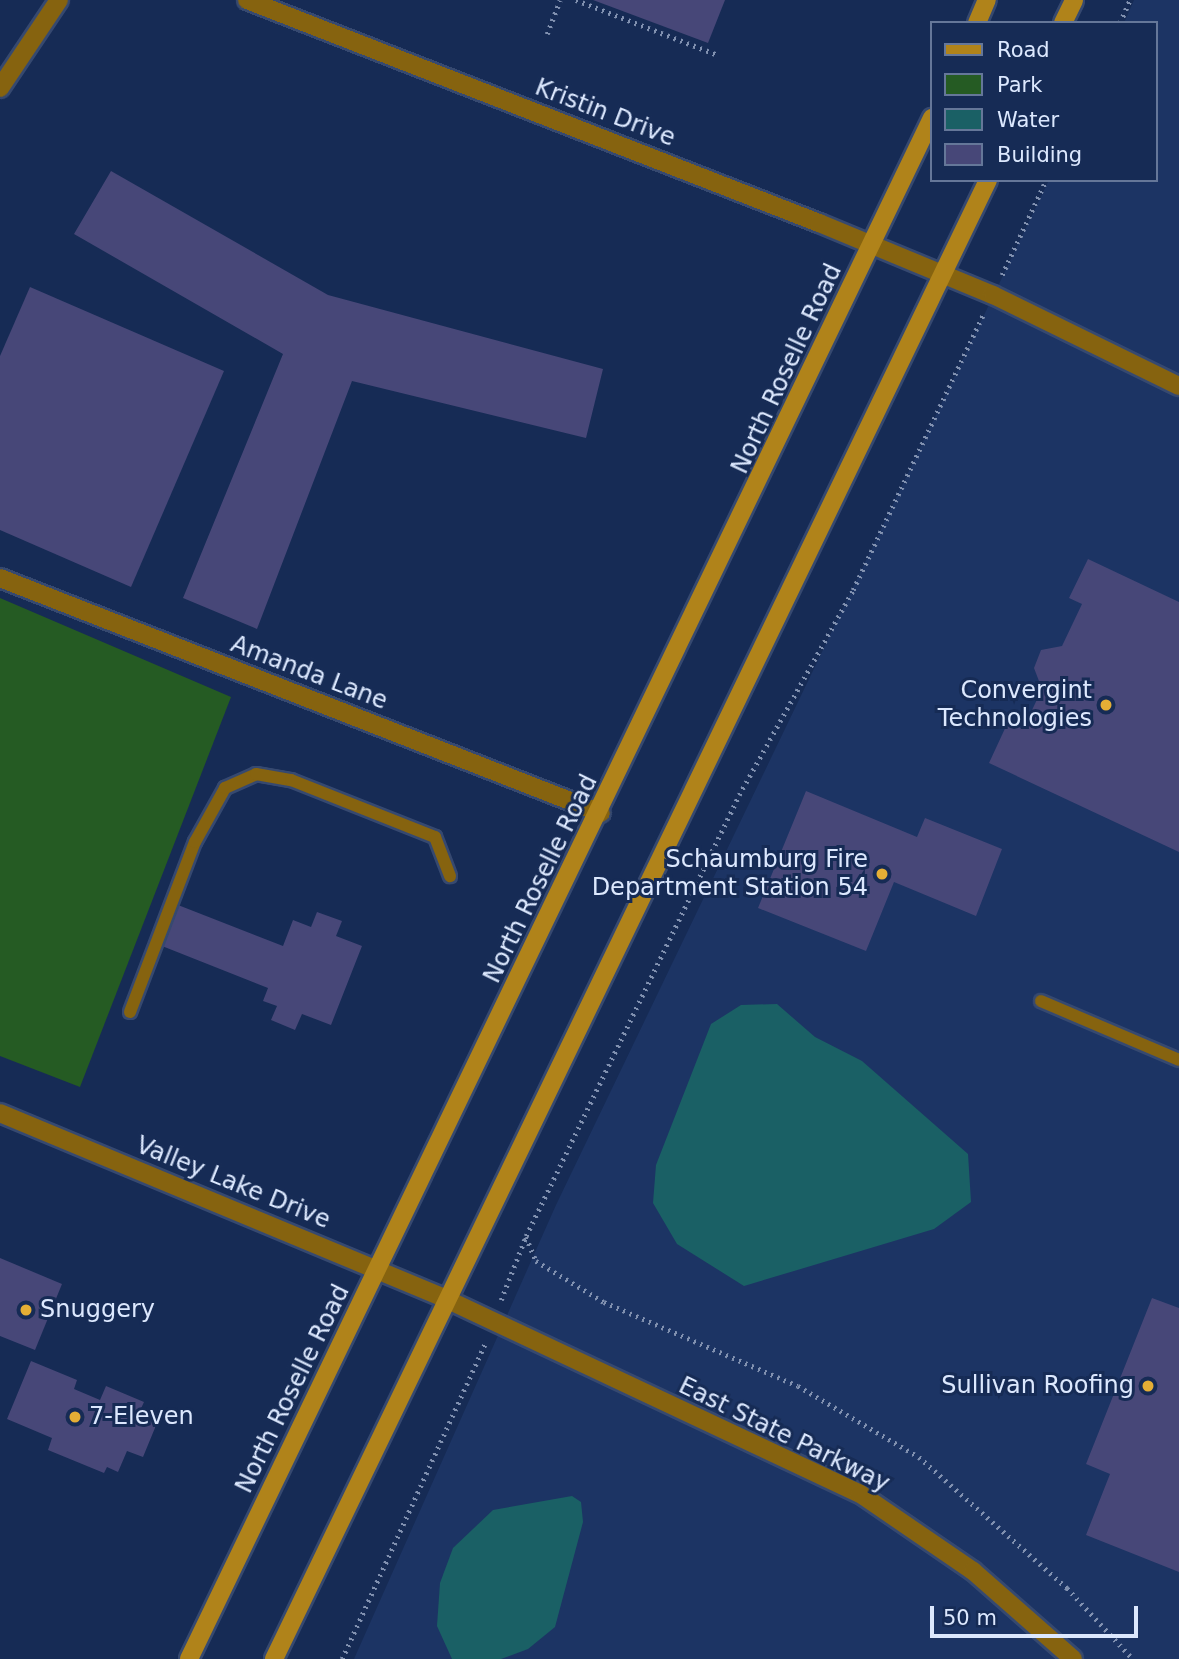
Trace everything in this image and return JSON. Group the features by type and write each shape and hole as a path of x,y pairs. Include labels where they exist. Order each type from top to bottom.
{"main road":[{"path":"978,21 987,0"},
{"path":"1064,21 1074,0"},
{"name":"North Roselle Road","path":"189,1659 601,813 930,122"},
{"path":"274,1659 987,182"}],"street":[{"path":"0,88 59,0"},
{"name":"Kristin Drive","path":"247,0 873,246 943,275 1179,386"},
{"name":"Amanda Lane","path":"0,578 601,813"},
{"name":"Valley Lake Drive","path":"0,1113 446,1299"},
{"name":"East State Parkway","path":"446,1299 859,1493 973,1571 1073,1659"}],"lane":[{"path":"130,1012 195,842 225,788 256,774 291,780 435,837 450,876"},
{"path":"1041,1001 1179,1060"}],"path":[{"path":"547,34 560,0"},
{"path":"576,0 718,55"},
{"path":"1121,21 1130,0"},
{"path":"1033,208 1045,182"},
{"path":"953,380 853,590 739,795 526,1236 536,1261 604,1302 798,1385 919,1457 1067,1588 1133,1659"},
{"path":"342,1659 458,1413"}],"shaded area":[{"path":"1134,0 1179,0 1179,1659 354,1659 556,1205 1048,182 1158,182 1158,21 1125,21"}],"green space":[{"path":"0,598 231,697 80,1087 0,1056"}],"water":[{"path":"777,1004 815,1037 862,1061 968,1154 971,1202 934,1229 744,1286 677,1244 653,1203 656,1165 711,1024 741,1005"},
{"path":"572,1496 581,1502 583,1522 555,1627 528,1649 501,1659 452,1659 437,1626 440,1583 453,1548 493,1510"}],"building":[{"path":"593,0 725,0 708,43"},
{"path":"111,171 328,295 603,369 586,438 352,381 257,629 183,598 283,354 74,234"},
{"path":"30,287 224,371 131,587 0,530 0,356"},
{"name":"Convergint Technologies","path":"1088,559 1179,602 1179,852 989,763 1008,722 1023,729 1042,689 1034,668 1041,650 1062,646 1082,604 1069,598"},
{"name":"Schaumburg Fire Department Station 54","path":"806,791 917,837 925,818 1002,849 976,916 894,882 866,951 758,908"},
{"path":"178,905 283,946 293,920 311,927 317,912 342,921 336,936 362,946 331,1025 302,1014 295,1030 271,1020 277,1006 263,1001 268,988 162,946"},
{"name":"Snuggery","path":"0,1258 62,1284 35,1350 0,1336"},
{"name":"Sullivan Roofing","path":"1152,1298 1179,1308 1179,1572 1086,1535 1110,1474 1086,1464"},
{"name":"7-Eleven","path":"31,1361 77,1380 74,1389 100,1400 106,1386 144,1402 138,1415 157,1423 143,1457 127,1451 118,1472 107,1467 104,1473 48,1450 52,1438 7,1419"}],"place":[{"name":"Convergint Technologies","path":"1106,705"},
{"name":"Schaumburg Fire Department Station 54","path":"882,874"},
{"name":"Snuggery","path":"26,1310"},
{"name":"Sullivan Roofing","path":"1148,1386"},
{"name":"7-Eleven","path":"75,1417"}]}
